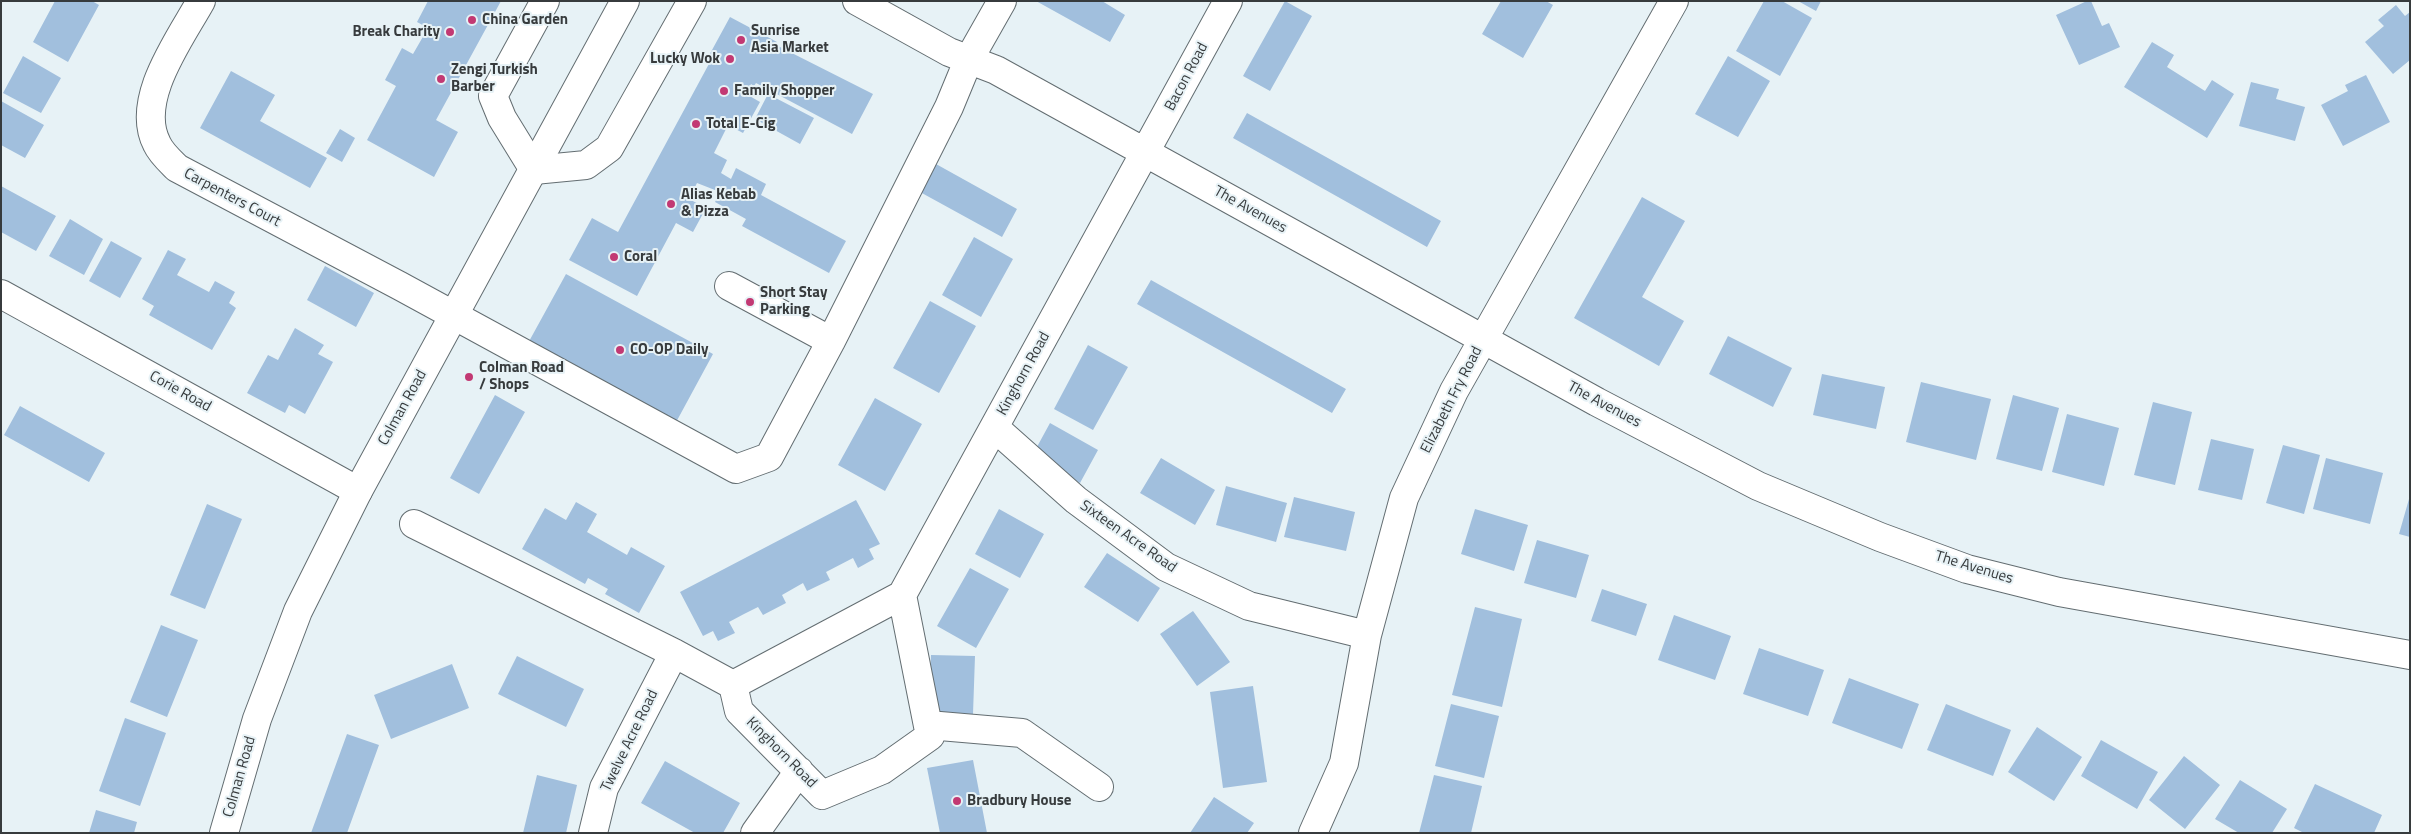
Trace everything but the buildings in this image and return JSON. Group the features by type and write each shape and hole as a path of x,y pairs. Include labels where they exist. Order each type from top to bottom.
{"main road":[{"name":"Carpenters Court","path":"201,1 158,78 149,112 156,144 177,168 736,469 769,457 831,341 948,107 968,61 1002,1"},
{"path":"545,1 493,96 502,118 534,170 586,165 609,148 692,1"},
{"name":"Colman Road","path":"224,833 257,719 298,611 358,491 625,1"},
{"name":"The Avenues","path":"857,1 968,61 996,70 1483,340 1758,486 1880,537 1967,569 2059,592 2410,656"},
{"name":"Bacon Road","path":"1146,152 1228,1"},
{"name":"Elizabeth Fry Road","path":"1313,833 1344,763 1367,635 1404,498 1454,391 1510,288 1674,1"},
{"name":"Kinghorn Road","path":"902,595 1146,152"},
{"path":"729,286 831,341"},
{"name":"Corie Road","path":"1,294 358,491"},
{"name":"Sixteen Acre Road","path":"995,428 1076,500 1166,567 1249,606 1367,635"},
{"path":"414,524 674,653 733,685 902,595 928,725 1022,733 1099,787"},
{"name":"Twelve Acre Road","path":"593,833 604,788 674,653"},
{"name":"Kinghorn Road","path":"733,685 739,711 822,794 882,770 930,736 928,725"},
{"path":"755,833 799,772"}],"place":[{"name":"China Garden","path":"472,20"},
{"name":"Break Charity","path":"450,32"},
{"name":"Sunrise Asia Market","path":"741,40"},
{"name":"Lucky Wok","path":"730,59"},
{"name":"Zengi Turkish Barber","path":"441,79"},
{"name":"Family Shopper","path":"724,91"},
{"name":"Total E-Cig","path":"696,124"},
{"name":"Alias Kebab & Pizza","path":"671,204"},
{"name":"Coral","path":"614,257"},
{"name":"Short Stay Parking","path":"750,302"},
{"name":"CO-OP Daily","path":"620,350"},
{"name":"Colman Road / Shops","path":"469,377"},
{"name":"Bradbury House","path":"957,801"}]}
